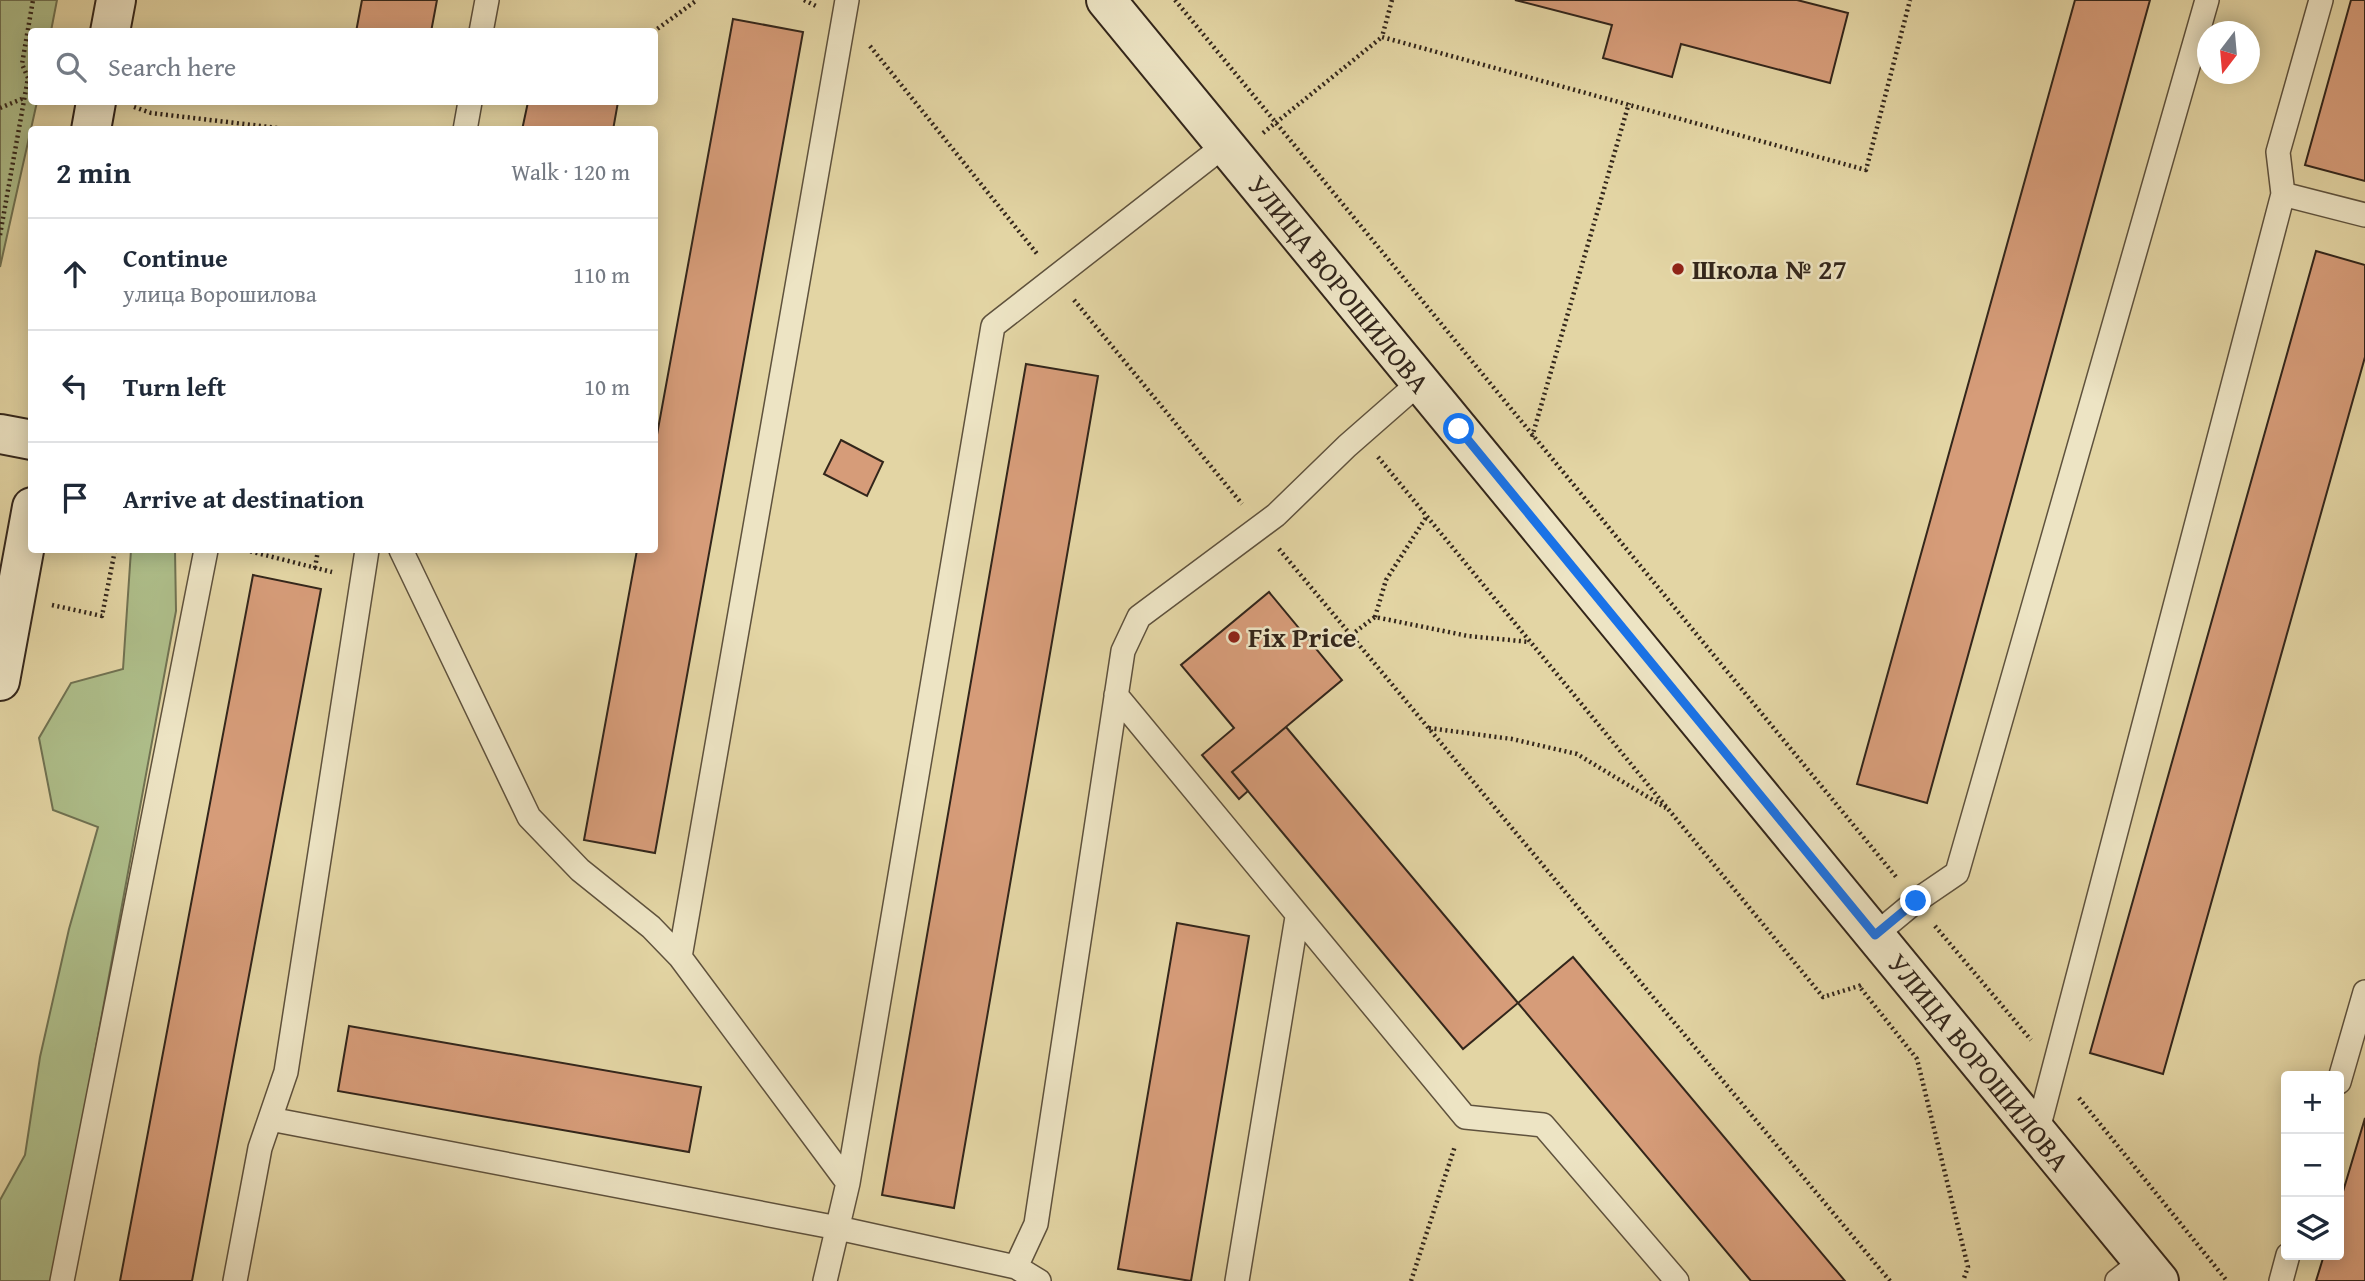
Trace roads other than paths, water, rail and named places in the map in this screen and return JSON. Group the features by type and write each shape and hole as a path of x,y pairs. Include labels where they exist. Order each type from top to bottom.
{"main road":[{"path":"111,28 116,0"},
{"name":"УЛИЦА ВОРОШИЛОВА","path":"1106,0 2037,1133 2140,1274"},
{"path":"94,126 111,105"},
{"path":"0,434 28,439"},
{"path":"0,681 28,528"}],"lane":[{"path":"482,28 487,0"},
{"path":"680,957 846,0"},
{"path":"1884,947 1916,901 1957,873 2207,0"},
{"path":"2037,1133 2283,194 2278,152 2321,0"},
{"path":"466,126 469,105"},
{"path":"825,1281 848,1183 993,326 1225,145"},
{"path":"2283,194 2365,215"},
{"path":"1016,1267 1036,1224 1123,651 1139,617 1260,527 1420,383"},
{"path":"62,1281 205,553"},
{"path":"235,1281 260,1148 286,1072 367,553"},
{"path":"402,553 529,817 580,870 651,927 680,957 848,1183"},
{"path":"1116,695 1297,918 1465,1117 1543,1125 1677,1281"},
{"path":"1237,1281 1297,918"},
{"path":"2342,1071 2365,992"},
{"path":"270,1119 838,1228 1016,1267 1039,1281"},
{"path":"2281,1281 2287,1260"}],"place":[{"name":"Школа № 27","path":"1678,269"},
{"name":"Fix Price","path":"1234,637"}]}
